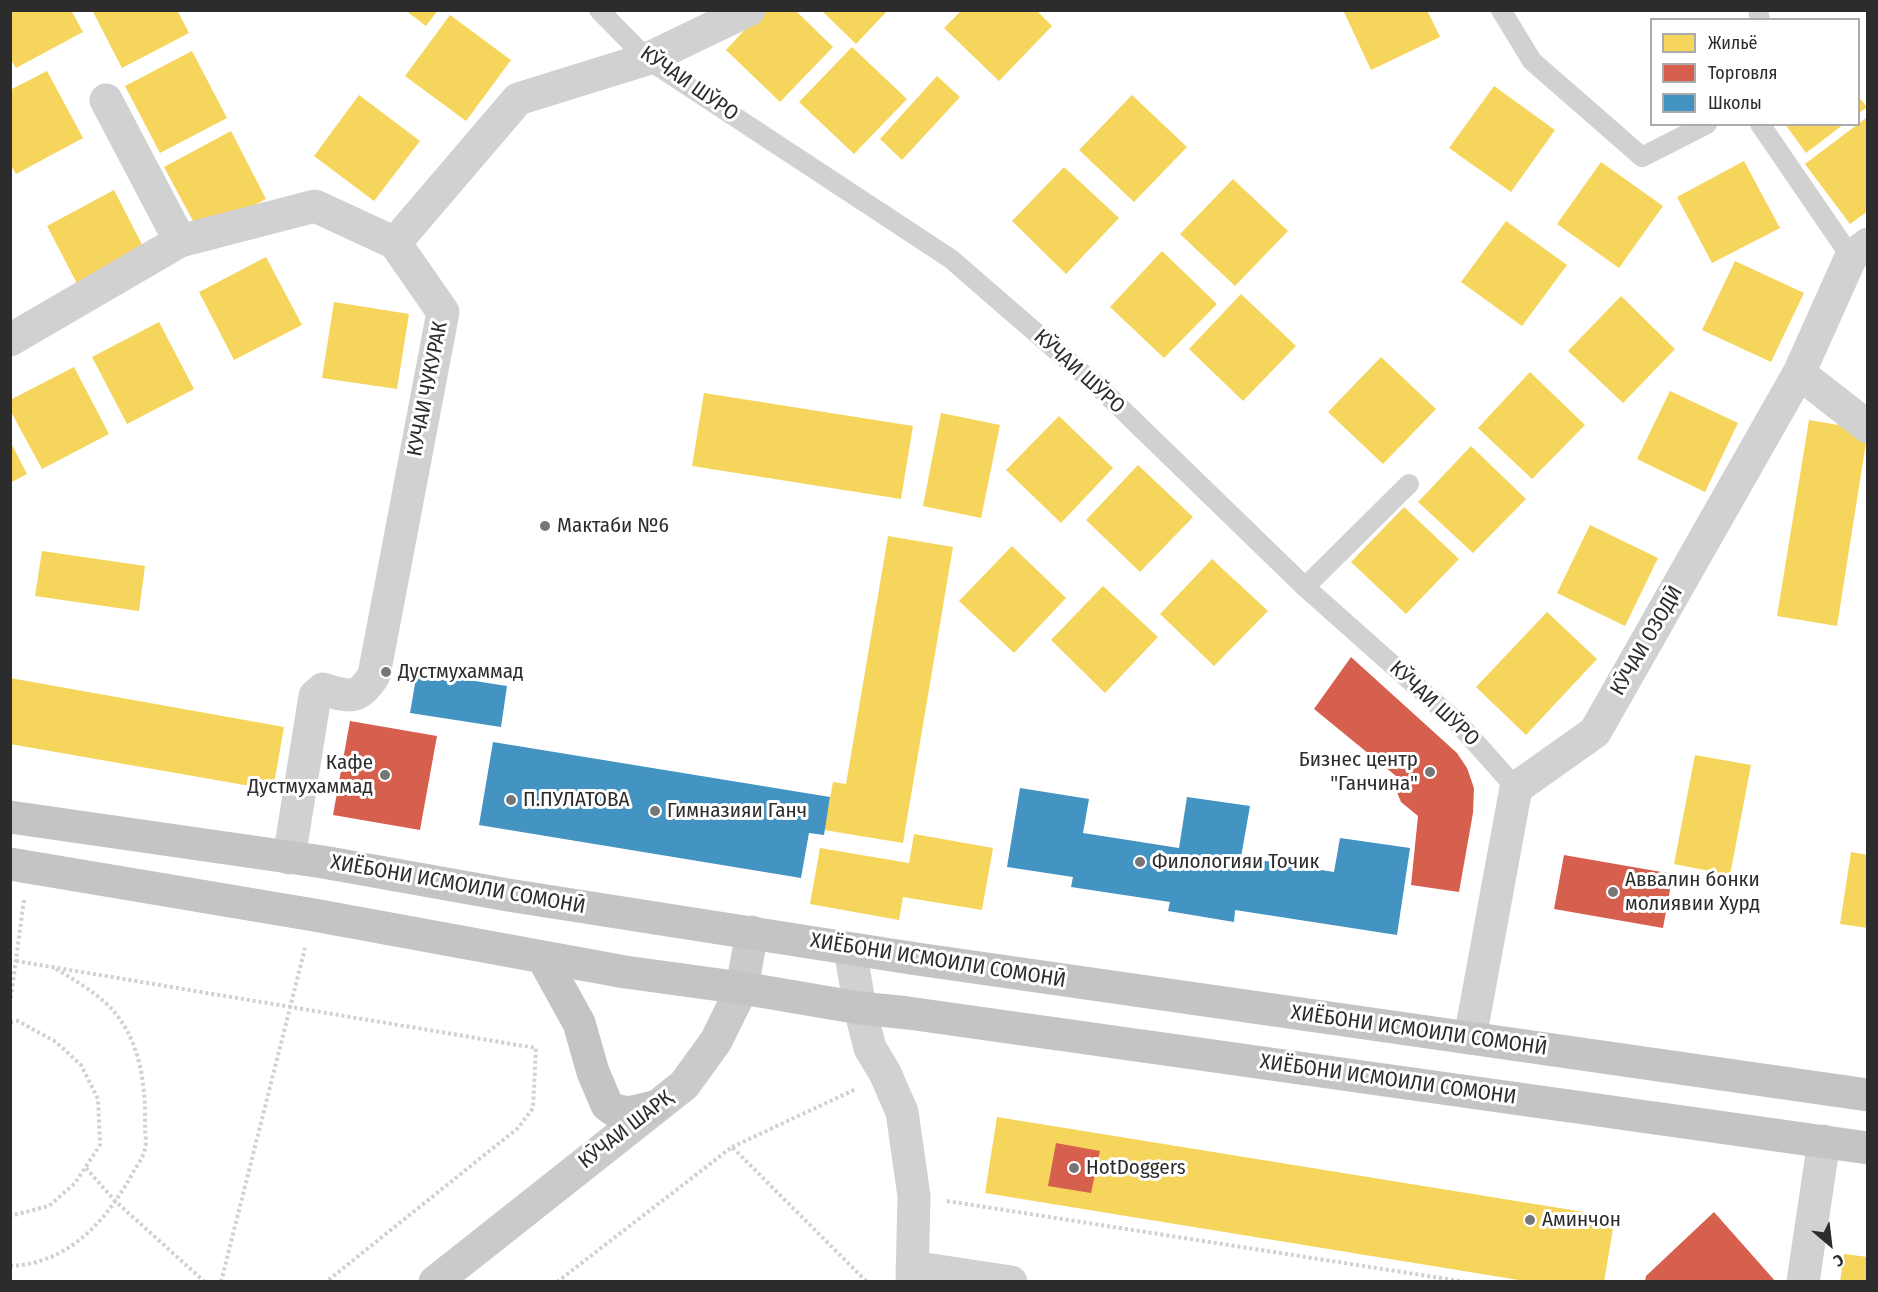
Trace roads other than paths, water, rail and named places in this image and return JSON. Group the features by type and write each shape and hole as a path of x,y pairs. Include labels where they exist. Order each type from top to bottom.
{"main road":[{"name":"ХИЁБОНИ ИСМОИЛИ СОМОНӢ","path":"10,817 289,858 850,949 1868,1095"},
{"path":"19,865 314,915 625,972 742,988 860,1008"},
{"name":"КӮЧАИ ШАРҚ","path":"435,1281 684,1085 716,1041 742,988 752,932"},
{"path":"543,958 579,1023 593,1072 608,1105 614,1110 628,1113 654,1107"},
{"name":"ХИЁБОНИ ИСМОИЛИ СОМОНИ","path":"860,1008 1868,1148"}],"street":[{"path":"10,340 180,241 315,206 395,243 518,99 647,59 748,10"},
{"path":"106,100 180,241"},
{"name":"КУЧАИ ЧУКУРАК","path":"289,858 315,696 323,689 349,697 365,690 374,675 443,312 395,243"},
{"name":"КӮЧАИ ОЗОДӢ","path":"1516,788 1595,732 1799,373 1859,251"},
{"path":"1799,373 1868,427"},
{"path":"1470,1038 1516,788"},
{"path":"850,949 860,1008 870,1047 885,1073 902,1112 914,1196 912,1274 1011,1281"},
{"path":"1803,1281 1824,1141"}],"lane":[{"name":"КЎЧАИ ШЎРО","path":"598,10 647,59 951,259 1103,391 1305,587 1458,723 1516,788"},
{"path":"1501,10 1532,62 1642,157 1703,126"},
{"path":"1762,126 1859,251"},
{"path":"1305,587 1409,484"}],"place":[{"name":"Мактаби №6","path":"545,526"},
{"name":"Дустмухаммад","path":"386,672"},
{"name":"Бизнес центр \"Ганчина\"","path":"1430,772"},
{"name":"Кафе Дустмухаммад","path":"385,775"},
{"name":"П.ПУЛАТОВА","path":"511,800"},
{"name":"Гимназияи Ганч","path":"655,811"},
{"name":"Филологияи Точик","path":"1140,862"},
{"name":"Аввалин бонки молиявии Хурд","path":"1613,892"},
{"name":"HotDoggers","path":"1074,1168"},
{"name":"Аминчон","path":"1530,1220"}]}
